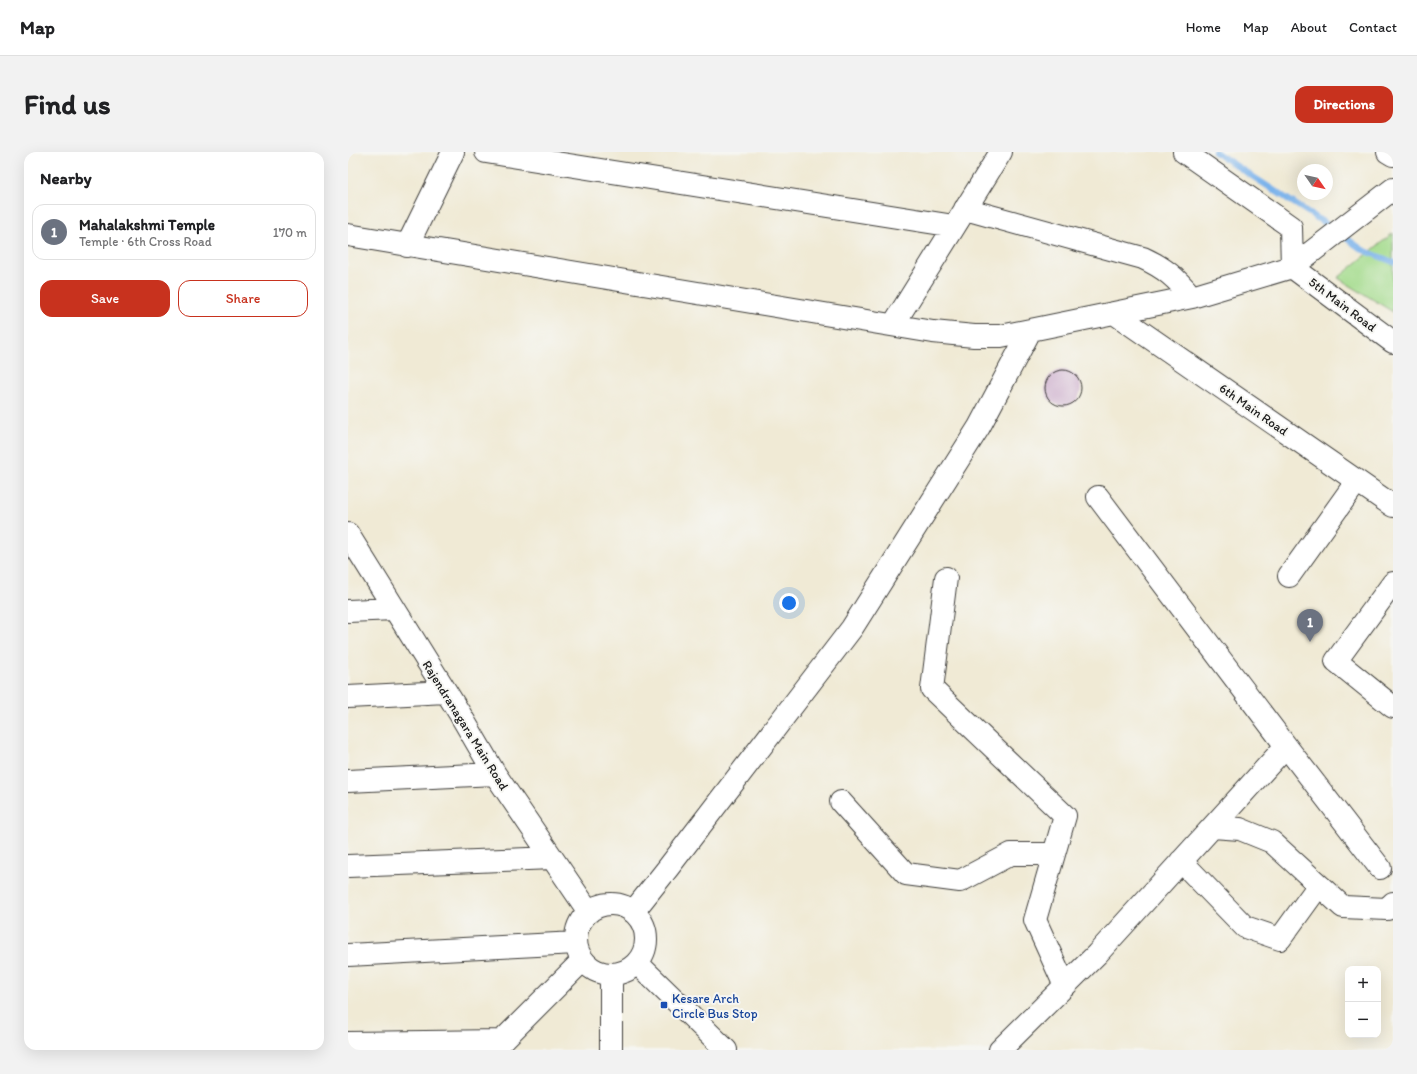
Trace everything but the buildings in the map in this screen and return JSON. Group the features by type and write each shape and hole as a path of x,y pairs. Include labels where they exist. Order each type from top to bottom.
{"street":[{"path":"407,246 453,152"},
{"path":"486,152 544,156 960,217 1142,258 1162,267 1174,276 1192,297"},
{"path":"893,325 1000,152"},
{"path":"1184,152 1291,227 1292,267"},
{"path":"1388,152 1393,155"},
{"path":"348,219 354,236 407,246 893,325 974,336 1001,336 1192,297 1292,267 1393,189"},
{"name":"5th Main Road","path":"1292,267 1393,342"},
{"name":"6th Main Road","path":"1114,313 1393,506"},
{"path":"633,912 852,628 979,427 1030,331"},
{"path":"1289,576 1357,481"},
{"path":"1098,497 1380,868"},
{"name":"Rajendranagara Main Road","path":"348,534 495,774 589,912"},
{"path":"946,578 932,689 1065,816 1035,920 1065,986"},
{"path":"1393,583 1336,661 1393,707"},
{"path":"348,611 394,609"},
{"path":"348,697 446,692"},
{"path":"1000,1050 1097,954 1286,746"},
{"path":"348,781 495,774"},
{"path":"841,802 906,874 960,881 1011,854 1054,854"},
{"path":"1213,826 1240,829 1272,842 1343,907 1387,909 1393,903"},
{"path":"348,866 552,858"},
{"path":"1181,861 1245,928 1280,939 1319,885"},
{"path":"611,904 623,906 633,912 641,920 645,931 646,942 643,953 637,963 628,970 611,974 595,971 580,952 577,932 581,921 589,912 599,906 611,904"},
{"path":"348,955 580,952"},
{"path":"348,1044 497,1045 580,952"},
{"path":"637,963 726,1050"},
{"path":"611,974 611,1050"}],"green space":[{"path":"1393,233 1393,312 1338,278"}],"waterway":[{"path":"1215,152 1323,222 1363,250 1393,262"}],"place":[{"name":"Mahalakshmi Temple","path":"1310,642"},
{"name":"Kesare Arch Circle Bus Stop","path":"664,1005"}]}
